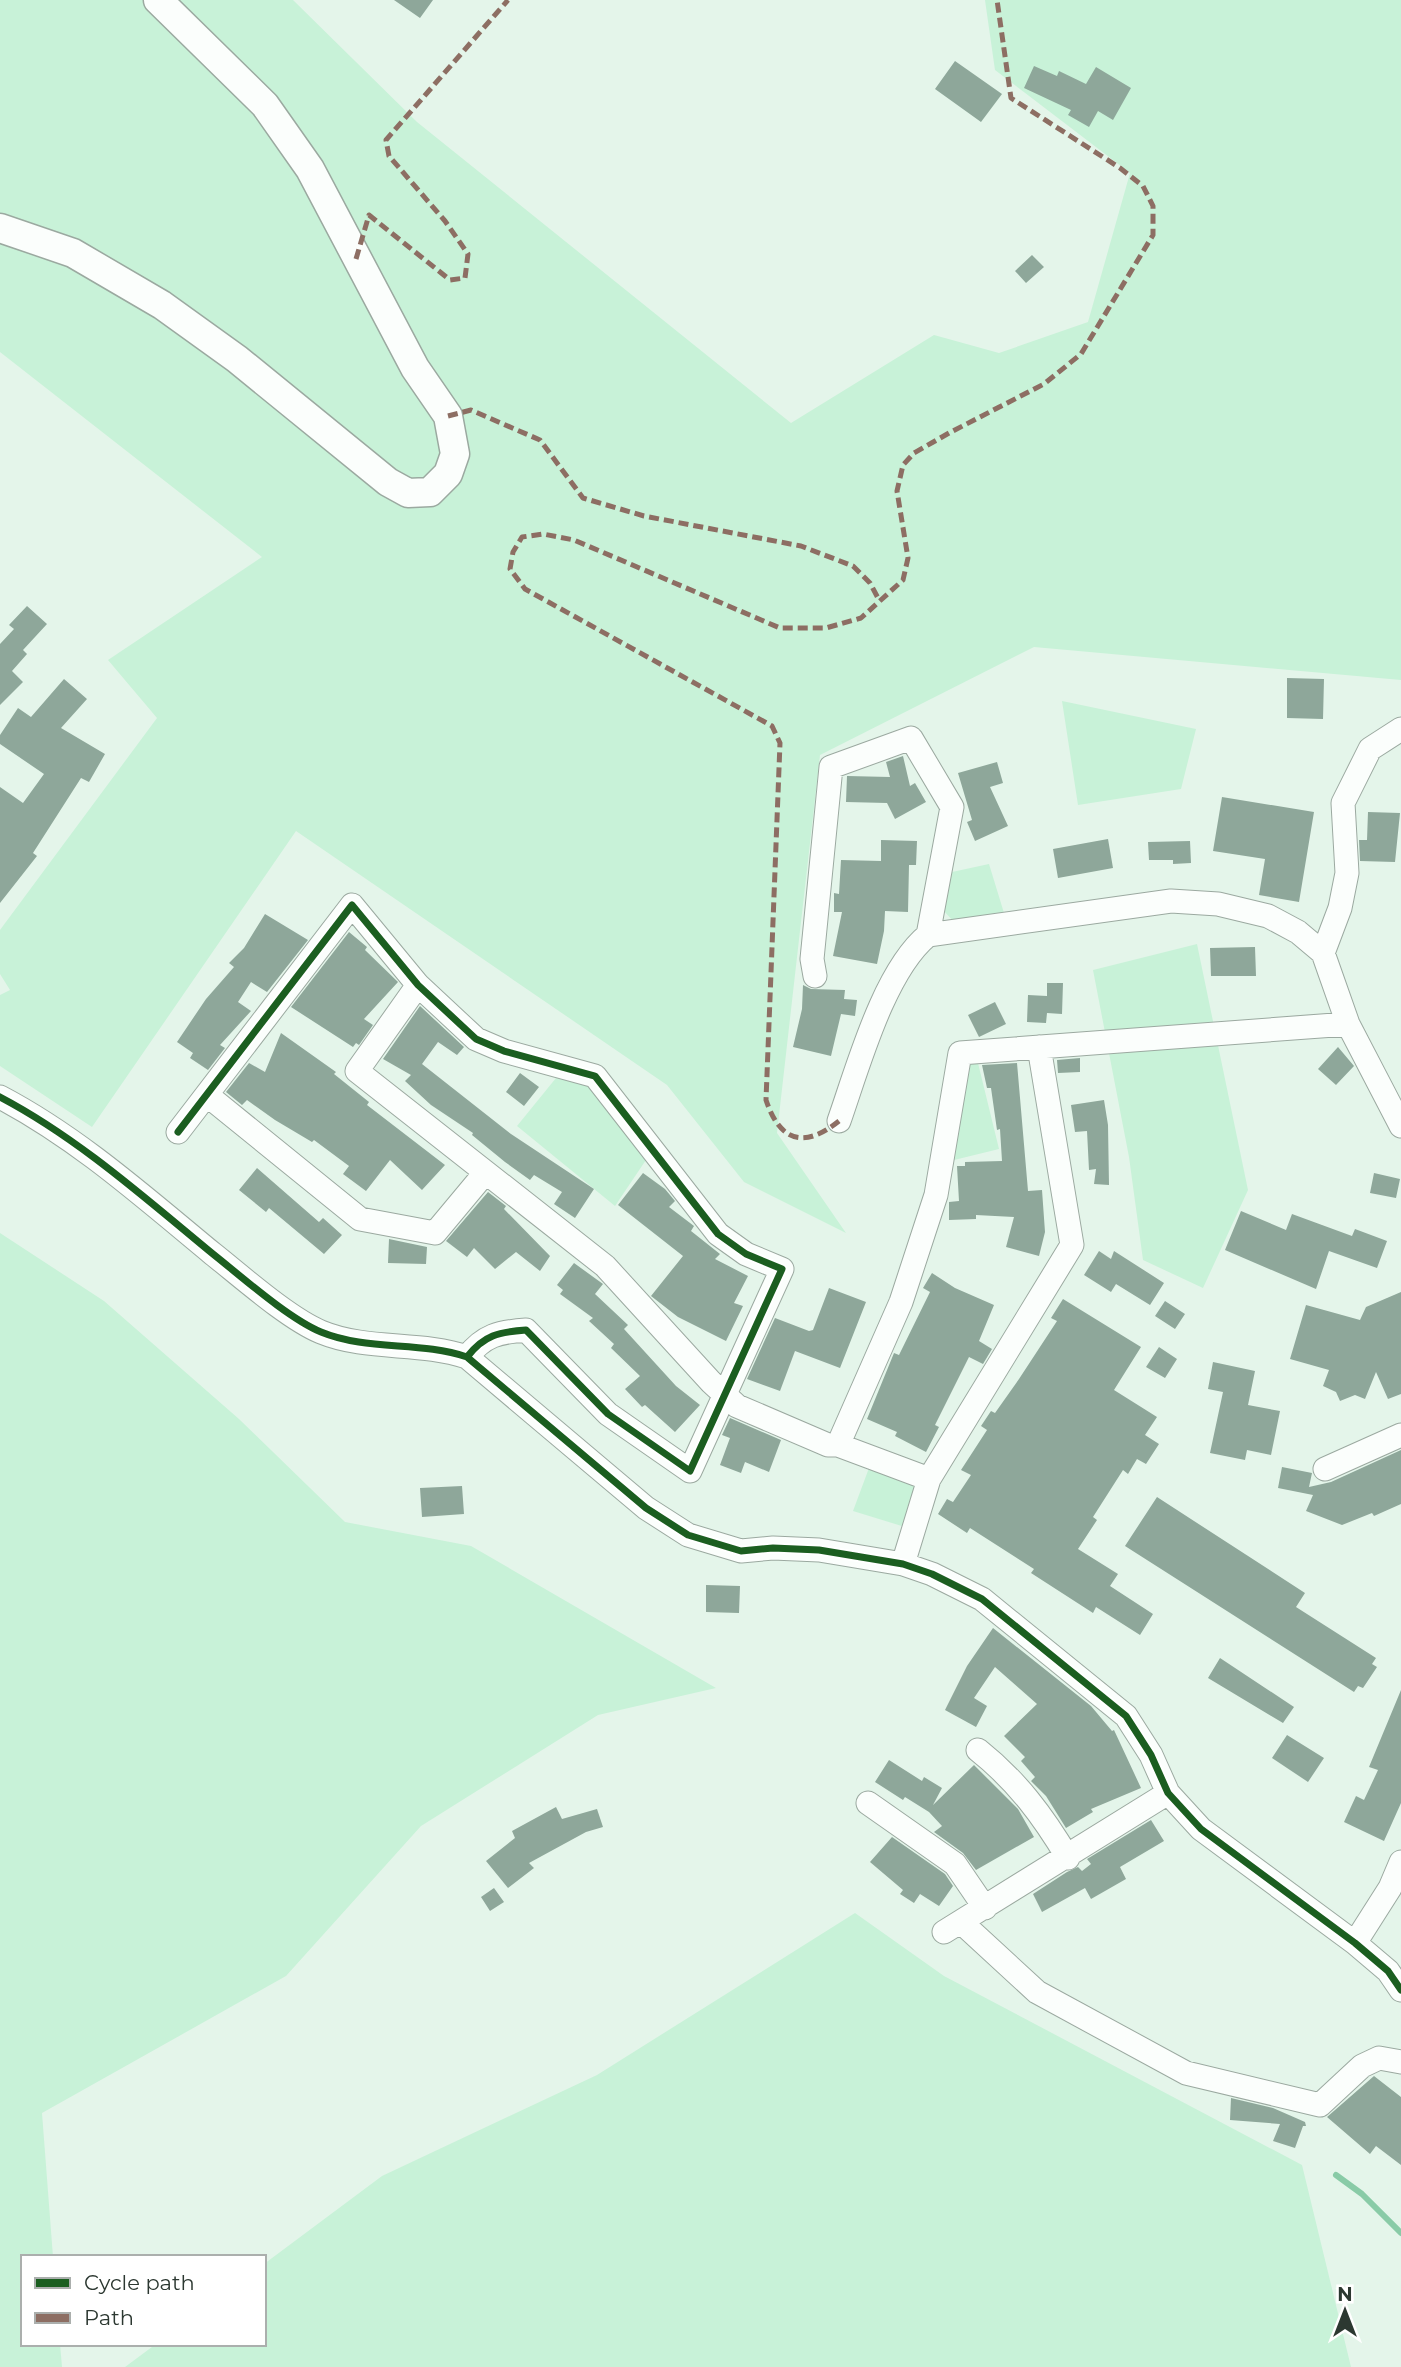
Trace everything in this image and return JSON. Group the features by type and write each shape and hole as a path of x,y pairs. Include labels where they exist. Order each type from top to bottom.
{"street":[{"path":"0,228 73,253 162,305 237,359 388,482 408,493 430,492 448,474 455,454 448,416 415,368 310,169 265,105 159,0"},
{"path":"1323,953 1340,908 1347,873 1343,803 1370,748 1401,729"},
{"path":"816,976 812,959 831,767 911,738 952,807 928,935 901,964 865,1045 839,1121"},
{"path":"928,935 1171,901 1218,904 1268,916 1298,932 1323,953 1348,1024 1401,1126"},
{"path":"178,1132 352,905 418,985 476,1039 504,1051 595,1076 718,1234 746,1254 782,1269 690,1471 608,1414 526,1330 496,1332 467,1357"},
{"path":"418,985 357,1071 605,1266 737,1406 828,1445 838,1446 929,1479"},
{"path":"838,1446 901,1302 936,1195 960,1053 1348,1024"},
{"path":"903,1564 929,1479 1072,1245 1039,1047"},
{"path":"206,1095 360,1219 435,1233 485,1172"},
{"path":"0,1097 45,1121 259,1291 321,1332 377,1344 444,1349 467,1357 646,1508 688,1535 741,1550 819,1550 903,1564 932,1574 982,1600 1126,1716 1151,1755 1168,1793 1201,1829 1355,1943 1388,1971 1401,1990"},
{"path":"1325,1469 1401,1435"},
{"path":"978,1750 1005,1772 1042,1815 1068,1858"},
{"path":"1168,1793 1068,1858 953,1927 1037,1992 1186,2073 1320,2105 1362,2066 1379,2058 1401,2063"},
{"path":"868,1803 955,1864 985,1908"},
{"path":"1355,1943 1390,1888 1401,1862"}],"green space":[{"path":"0,0 293,0 417,122 791,423 934,335 999,353 1088,322 1130,173 995,70 985,0 1401,0 1401,680 1034,647 820,755 777,1133 846,1233 744,1182 667,1085 296,831 92,1127 0,1066 0,995 10,990 0,974 0,930 157,718 108,660 262,557 0,352"},
{"path":"1062,701 1196,729 1181,789 1078,805"},
{"path":"989,864 1004,913 955,923 943,910 952,872"},
{"path":"1197,944 1248,1190 1203,1288 1143,1260 1129,1157 1093,970"},
{"path":"978,1063 999,1149 950,1161 967,1064"},
{"path":"556,1078 592,1084 648,1157 615,1206 517,1126"},
{"path":"0,1233 104,1301 239,1419 345,1522 471,1546 716,1688 598,1715 421,1826 286,1976 42,2113 53,2255 21,2255 21,2346 60,2346 62,2367 0,2367"},
{"path":"869,1468 918,1486 905,1527 853,1511"},
{"path":"855,1913 944,1976 1302,2165 1351,2367 125,2367 153,2346 266,2346 266,2263 382,2176 597,2075"}],"building":[{"path":"394,0 433,0 420,18"},
{"path":"955,61 1002,94 981,122 935,89"},
{"path":"1034,66 1057,76 1059,71 1086,84 1096,67 1131,88 1113,120 1098,111 1089,127 1068,115 1071,110 1024,88"},
{"path":"1032,255 1044,267 1026,283 1015,271"},
{"path":"27,606 47,624 23,650 27,654 12,671 23,682 0,705 0,644 14,629 9,625"},
{"path":"1287,678 1324,679 1323,719 1287,718"},
{"path":"64,679 87,699 61,728 105,754 89,782 81,778 33,853 37,856 0,903 0,787 23,803 44,774 0,744 0,735 18,708 31,717"},
{"path":"903,756 910,786 915,783 926,802 895,819 887,803 846,802 847,776 890,777 886,762"},
{"path":"997,762 1003,783 990,787 1008,826 975,841 967,822 972,820 958,773"},
{"path":"1222,797 1314,812 1299,902 1259,895 1265,859 1213,851"},
{"path":"1368,812 1400,813 1395,862 1360,861 1359,840 1367,840"},
{"path":"1108,839 1113,868 1058,878 1053,849"},
{"path":"881,840 917,841 916,865 909,865 908,912 885,911 877,964 833,956 842,912 834,912 834,893 839,894 841,860 881,861"},
{"path":"1190,841 1191,863 1173,864 1173,860 1149,860 1148,842"},
{"path":"265,914 308,940 267,992 251,982 238,1002 251,1011 220,1045 225,1048 208,1070 190,1058 193,1053 177,1042 206,999 234,967 229,963 244,948"},
{"path":"349,932 367,947 365,950 398,982 364,1019 373,1025 359,1045 356,1043 353,1047 291,1007"},
{"path":"1255,947 1256,976 1211,976 1210,948"},
{"path":"1047,983 1063,983 1062,1014 1047,1013 1046,1023 1027,1022 1028,995 1047,996"},
{"path":"803,985 811,989 845,990 844,999 857,1000 855,1016 841,1014 831,1056 793,1047 802,1009"},
{"path":"995,1002 1006,1024 979,1037 968,1015"},
{"path":"420,1006 464,1047 457,1055 438,1042 422,1064 511,1134 594,1189 575,1218 554,1204 562,1192 534,1175 530,1180 505,1162 472,1135 473,1133 431,1105 405,1081 411,1075 383,1059"},
{"path":"281,1033 336,1072 334,1074 369,1102 367,1105 445,1165 422,1190 390,1160 366,1191 343,1174 349,1166 314,1140 312,1142 275,1120 247,1100 242,1105 226,1092 249,1063 265,1072"},
{"path":"1338,1047 1354,1066 1336,1085 1318,1069"},
{"path":"1080,1058 1080,1072 1058,1073 1057,1060"},
{"path":"1017,1063 1028,1191 1042,1190 1045,1232 1039,1256 1006,1247 1014,1217 976,1215 976,1219 949,1220 949,1202 959,1201 957,1166 965,1166 965,1162 1002,1161 1000,1129 997,1130 991,1088 987,1088 982,1065"},
{"path":"520,1073 539,1087 524,1106 506,1092"},
{"path":"1104,1100 1108,1125 1109,1185 1094,1184 1096,1169 1089,1170 1087,1131 1075,1132 1071,1105"},
{"path":"257,1168 319,1222 323,1218 342,1235 324,1254 269,1208 266,1212 239,1190"},
{"path":"643,1173 665,1189 675,1201 669,1207 694,1226 691,1231 720,1254 715,1259 748,1276 734,1303 743,1306 726,1341 678,1317 651,1296 683,1256 618,1205"},
{"path":"1374,1173 1400,1179 1396,1198 1370,1193"},
{"path":"488,1192 506,1206 504,1209 550,1256 540,1271 516,1252 495,1269 474,1248 467,1257 446,1241"},
{"path":"1241,1211 1286,1230 1292,1214 1352,1236 1355,1229 1387,1241 1377,1268 1329,1251 1316,1289 1225,1250"},
{"path":"389,1239 427,1247 426,1264 388,1263"},
{"path":"1099,1251 1111,1259 1114,1251 1164,1283 1150,1305 1116,1284 1111,1292 1084,1275"},
{"path":"574,1263 603,1284 595,1294 628,1325 624,1329 676,1386 700,1405 675,1432 645,1405 642,1407 625,1389 640,1376 611,1348 614,1344 589,1321 593,1318 560,1294 563,1290 557,1285"},
{"path":"932,1273 955,1288 994,1305 979,1341 992,1349 983,1364 969,1357 935,1425 939,1427 926,1452 895,1436 897,1432 867,1419 894,1353 899,1355 930,1292 923,1288"},
{"path":"829,1288 866,1302 840,1368 795,1351 780,1391 747,1379 775,1318 809,1331 813,1330"},
{"path":"1401,1292 1401,1394 1388,1399 1376,1372 1365,1399 1355,1395 1340,1401 1336,1392 1323,1386 1329,1370 1290,1359 1306,1305 1360,1320 1366,1307"},
{"path":"1063,1299 1141,1347 1114,1390 1157,1417 1145,1435 1159,1444 1146,1464 1137,1459 1128,1474 1123,1470 1093,1517 1097,1520 1078,1549 1118,1574 1110,1586 1153,1614 1140,1635 1096,1607 1093,1613 1031,1573 1034,1569 970,1528 967,1533 938,1514 947,1499 953,1502 971,1475 961,1470 987,1430 981,1426 991,1411 995,1413 1057,1321 1051,1318"},
{"path":"1165,1301 1185,1314 1175,1329 1155,1316"},
{"path":"1159,1347 1177,1359 1165,1378 1146,1367"},
{"path":"1213,1362 1255,1371 1248,1405 1280,1411 1271,1455 1247,1450 1245,1460 1210,1453 1223,1392 1208,1389"},
{"path":"730,1418 781,1440 769,1472 745,1462 741,1473 720,1465 730,1438 722,1435"},
{"path":"1401,1450 1401,1504 1374,1516 1372,1513 1342,1525 1306,1511 1313,1495 1278,1488 1282,1467 1312,1473 1309,1487 1331,1482"},
{"path":"462,1486 464,1514 422,1517 420,1488"},
{"path":"1157,1497 1305,1593 1296,1607 1376,1658 1372,1664 1377,1667 1363,1688 1358,1686 1354,1692 1125,1546"},
{"path":"706,1585 740,1586 739,1613 706,1612"},
{"path":"993,1628 1091,1706 1112,1731 1114,1730 1141,1788 1091,1809 1093,1812 1066,1828 1046,1796 1031,1781 1035,1777 1021,1761 1025,1757 1004,1736 1037,1704 995,1667 974,1698 987,1706 976,1727 945,1710 967,1666"},
{"path":"1220,1658 1294,1707 1283,1723 1208,1678"},
{"path":"1401,1690 1401,1803 1384,1841 1344,1822 1356,1796 1364,1800 1378,1770 1369,1767"},
{"path":"1287,1735 1324,1758 1308,1782 1272,1758"},
{"path":"889,1760 922,1781 924,1777 942,1788 933,1805 974,1765 1018,1809 1034,1837 976,1870 963,1853 934,1832 942,1826 929,1812 905,1797 903,1800 875,1782"},
{"path":"556,1807 562,1819 597,1809 603,1827 586,1832 529,1863 534,1868 508,1888 486,1861 515,1838 512,1831"},
{"path":"1151,1820 1164,1841 1120,1867 1126,1879 1091,1899 1085,1888 1042,1912 1033,1894 1067,1872 1078,1867 1082,1871 1091,1864 1087,1859"},
{"path":"892,1837 945,1874 953,1886 939,1906 920,1894 914,1903 900,1894 903,1890 870,1862"},
{"path":"494,1888 504,1902 490,1911 481,1897"},
{"path":"1374,2076 1401,2097 1401,2165 1376,2146 1370,2154 1327,2117"},
{"path":"1231,2098 1273,2108 1305,2122 1306,2126 1303,2126 1295,2148 1273,2141 1280,2124 1230,2120"}],"waterway":[{"path":"1336,2175 1362,2194 1401,2233"}],"marked path":[{"path":"356,259 369,215 450,280 465,278 468,254 445,221 389,156 386,140 508,0"},
{"path":"839,1121 815,1135 795,1137 778,1125 766,1100 780,743 772,726 525,589 510,569 513,552 522,537 543,534 574,540 780,628 826,628 861,618 903,580 908,558 897,491 903,465 914,453 1044,384 1081,354 1153,235 1153,206 1143,186 1120,168 1011,98 997,0"},
{"path":"448,416 471,410 540,440 583,498 644,516 801,546 853,566 870,583 879,600"}],"cycle path":[{"path":"178,1132 352,905 418,985 476,1039 504,1051 595,1076 718,1234 746,1254 782,1269 690,1471 608,1414 526,1330 486,1339 467,1357"},
{"path":"0,1097 84,1150 265,1296 308,1326 357,1342 431,1349 467,1357 646,1508 688,1535 741,1551 773,1548 819,1550 903,1564 932,1574 982,1599 1126,1716 1151,1755 1168,1793 1201,1829 1355,1943 1388,1971 1401,1990"}]}
